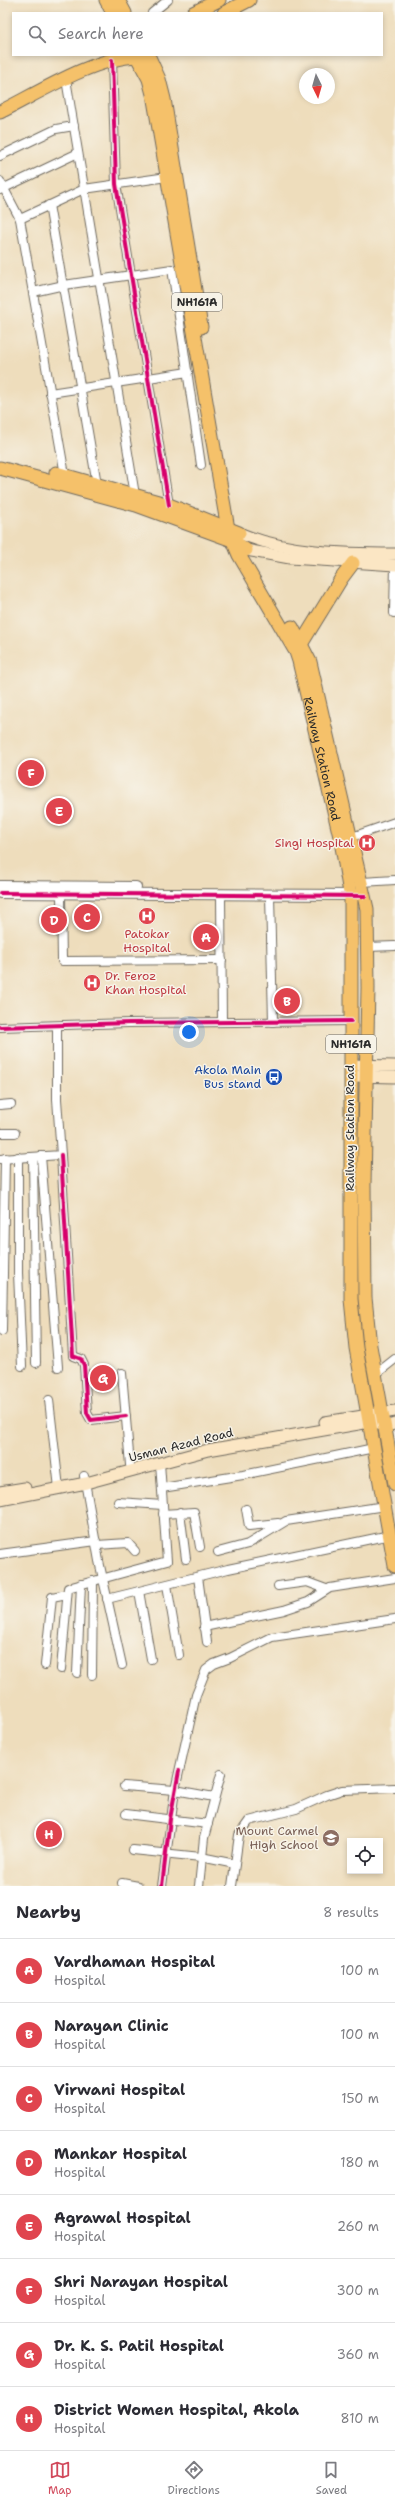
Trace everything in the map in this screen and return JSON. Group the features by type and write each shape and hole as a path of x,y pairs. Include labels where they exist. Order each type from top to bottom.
{"main road":[{"path":"106,0 112,12"},
{"path":"118,0 124,12"},
{"path":"195,12 219,0"},
{"path":"226,12 249,0"},
{"path":"0,112 66,79 118,57 130,56"},
{"name":"NH161A","path":"141,56 152,90 166,177 233,534"},
{"name":"NH161A","path":"142,56 159,79 164,99 231,505 233,534"},
{"path":"0,459 65,475 169,505 233,534 246,550 273,556 395,565"},
{"path":"0,468 136,505 260,542 293,548 395,554"},
{"name":"Railway Station Road","path":"233,534 299,647 310,662 363,888 367,947 364,1185 365,1298 376,1374 390,1419 395,1484"},
{"name":"Railway Station Road","path":"246,550 299,647 341,841 350,892 351,1299 356,1348 395,1566"},
{"path":"299,647 341,579 353,563"},
{"path":"351,1070 366,1070 395,1066"},
{"path":"366,1070 395,1077"},
{"path":"369,1418 390,1419"},
{"name":"Usman Azad Road","path":"0,1492 85,1480 160,1463 208,1450 369,1418"},
{"name":"Usman Azad Road","path":"85,1480 130,1465 205,1444 369,1418"},
{"name":"Usman Azad Road","path":"0,1500 58,1485"}],"street":[{"path":"153,12 168,0"},
{"path":"118,57 116,184 169,505"},
{"path":"66,79 135,495"},
{"path":"0,156 56,129 74,126"},
{"path":"65,475 20,219 1,187 78,153"},
{"path":"20,219 84,189 166,177"},
{"path":"49,205 82,389 97,484"},
{"path":"32,292 64,285 170,268 173,270 201,465"},
{"path":"50,393 188,372"},
{"path":"394,613 395,565"},
{"path":"352,837 395,822"},
{"path":"0,893 270,895 350,892 395,880"},
{"path":"0,886 350,892"},
{"path":"61,894 62,961 222,960"},
{"path":"221,895 222,1022"},
{"path":"270,895 273,1022"},
{"path":"367,947 395,946"},
{"path":"0,1027 222,1022 351,1021"},
{"path":"57,1026 57,1099 73,1356 81,1359 84,1365 87,1413 91,1420 126,1416"},
{"path":"0,1105 11,1104"},
{"path":"0,1133 15,1132"},
{"path":"2,1331 3,1158 61,1155"},
{"path":"36,1363 37,1156"},
{"path":"37,1156 58,1367"},
{"path":"18,1157 18,1273 22,1366"},
{"path":"376,1374 395,1359"},
{"path":"122,1373 130,1465"},
{"path":"49,1400 58,1485"},
{"path":"162,1488 243,1475 374,1448"},
{"path":"61,1669 68,1588 167,1562 160,1463"},
{"path":"85,1480 103,1579 122,1665"},
{"path":"118,1502 163,1505"},
{"path":"246,1508 249,1526 385,1506"},
{"path":"180,1512 186,1559"},
{"path":"163,1514 194,1512 200,1547"},
{"path":"218,1552 248,1544 281,1522"},
{"path":"107,1599 198,1577 390,1535"},
{"path":"0,1554 96,1543 128,1543 135,1551"},
{"path":"198,1577 207,1642"},
{"path":"278,1586 304,1582 326,1589 395,1578"},
{"path":"92,1674 93,1581"},
{"path":"77,1673 81,1584"},
{"path":"167,1585 179,1655"},
{"path":"204,1627 284,1610 308,1602 326,1589"},
{"path":"139,1591 151,1659"},
{"path":"44,1665 52,1597 67,1594"},
{"path":"162,1886 167,1855 170,1819 179,1771 196,1695 210,1666 272,1637 284,1633 395,1619"},
{"path":"199,1886 201,1857 214,1797 221,1774"},
{"path":"124,1786 175,1790 214,1797"},
{"path":"232,1886 239,1835 249,1821 296,1809 315,1799 342,1790 395,1788"},
{"path":"126,1814 208,1824"},
{"path":"133,1850 167,1855 201,1857 235,1864"},
{"path":"122,1883 138,1886"}],"cycle path":[{"path":"112,60 116,184 169,505"},
{"path":"0,893 365,896"},
{"path":"0,1027 129,1023 351,1021"},
{"path":"61,1155 73,1356 81,1359 84,1365 87,1413 91,1420 126,1416"},
{"path":"162,1886 170,1819 179,1771"}],"place":[{"name":"Shri Narayan Hospital","path":"31,773"},
{"name":"Agrawal Hospital","path":"59,811"},
{"name":"Singi Hospital","path":"367,843"},
{"name":"Patokar Hospital","path":"147,916"},
{"name":"Virwani Hospital","path":"87,917"},
{"name":"Mankar Hospital","path":"54,920"},
{"name":"Vardhaman Hospital","path":"206,937"},
{"name":"Dr. Feroz Khan Hospital","path":"92,983"},
{"name":"Narayan Clinic","path":"287,1001"},
{"name":"Akola Main Bus stand","path":"274,1077"},
{"name":"Dr. K. S. Patil Hospital","path":"103,1378"},
{"name":"District Women Hospital, Akola","path":"49,1834"},
{"name":"Mount Carmel High School","path":"331,1838"}]}
